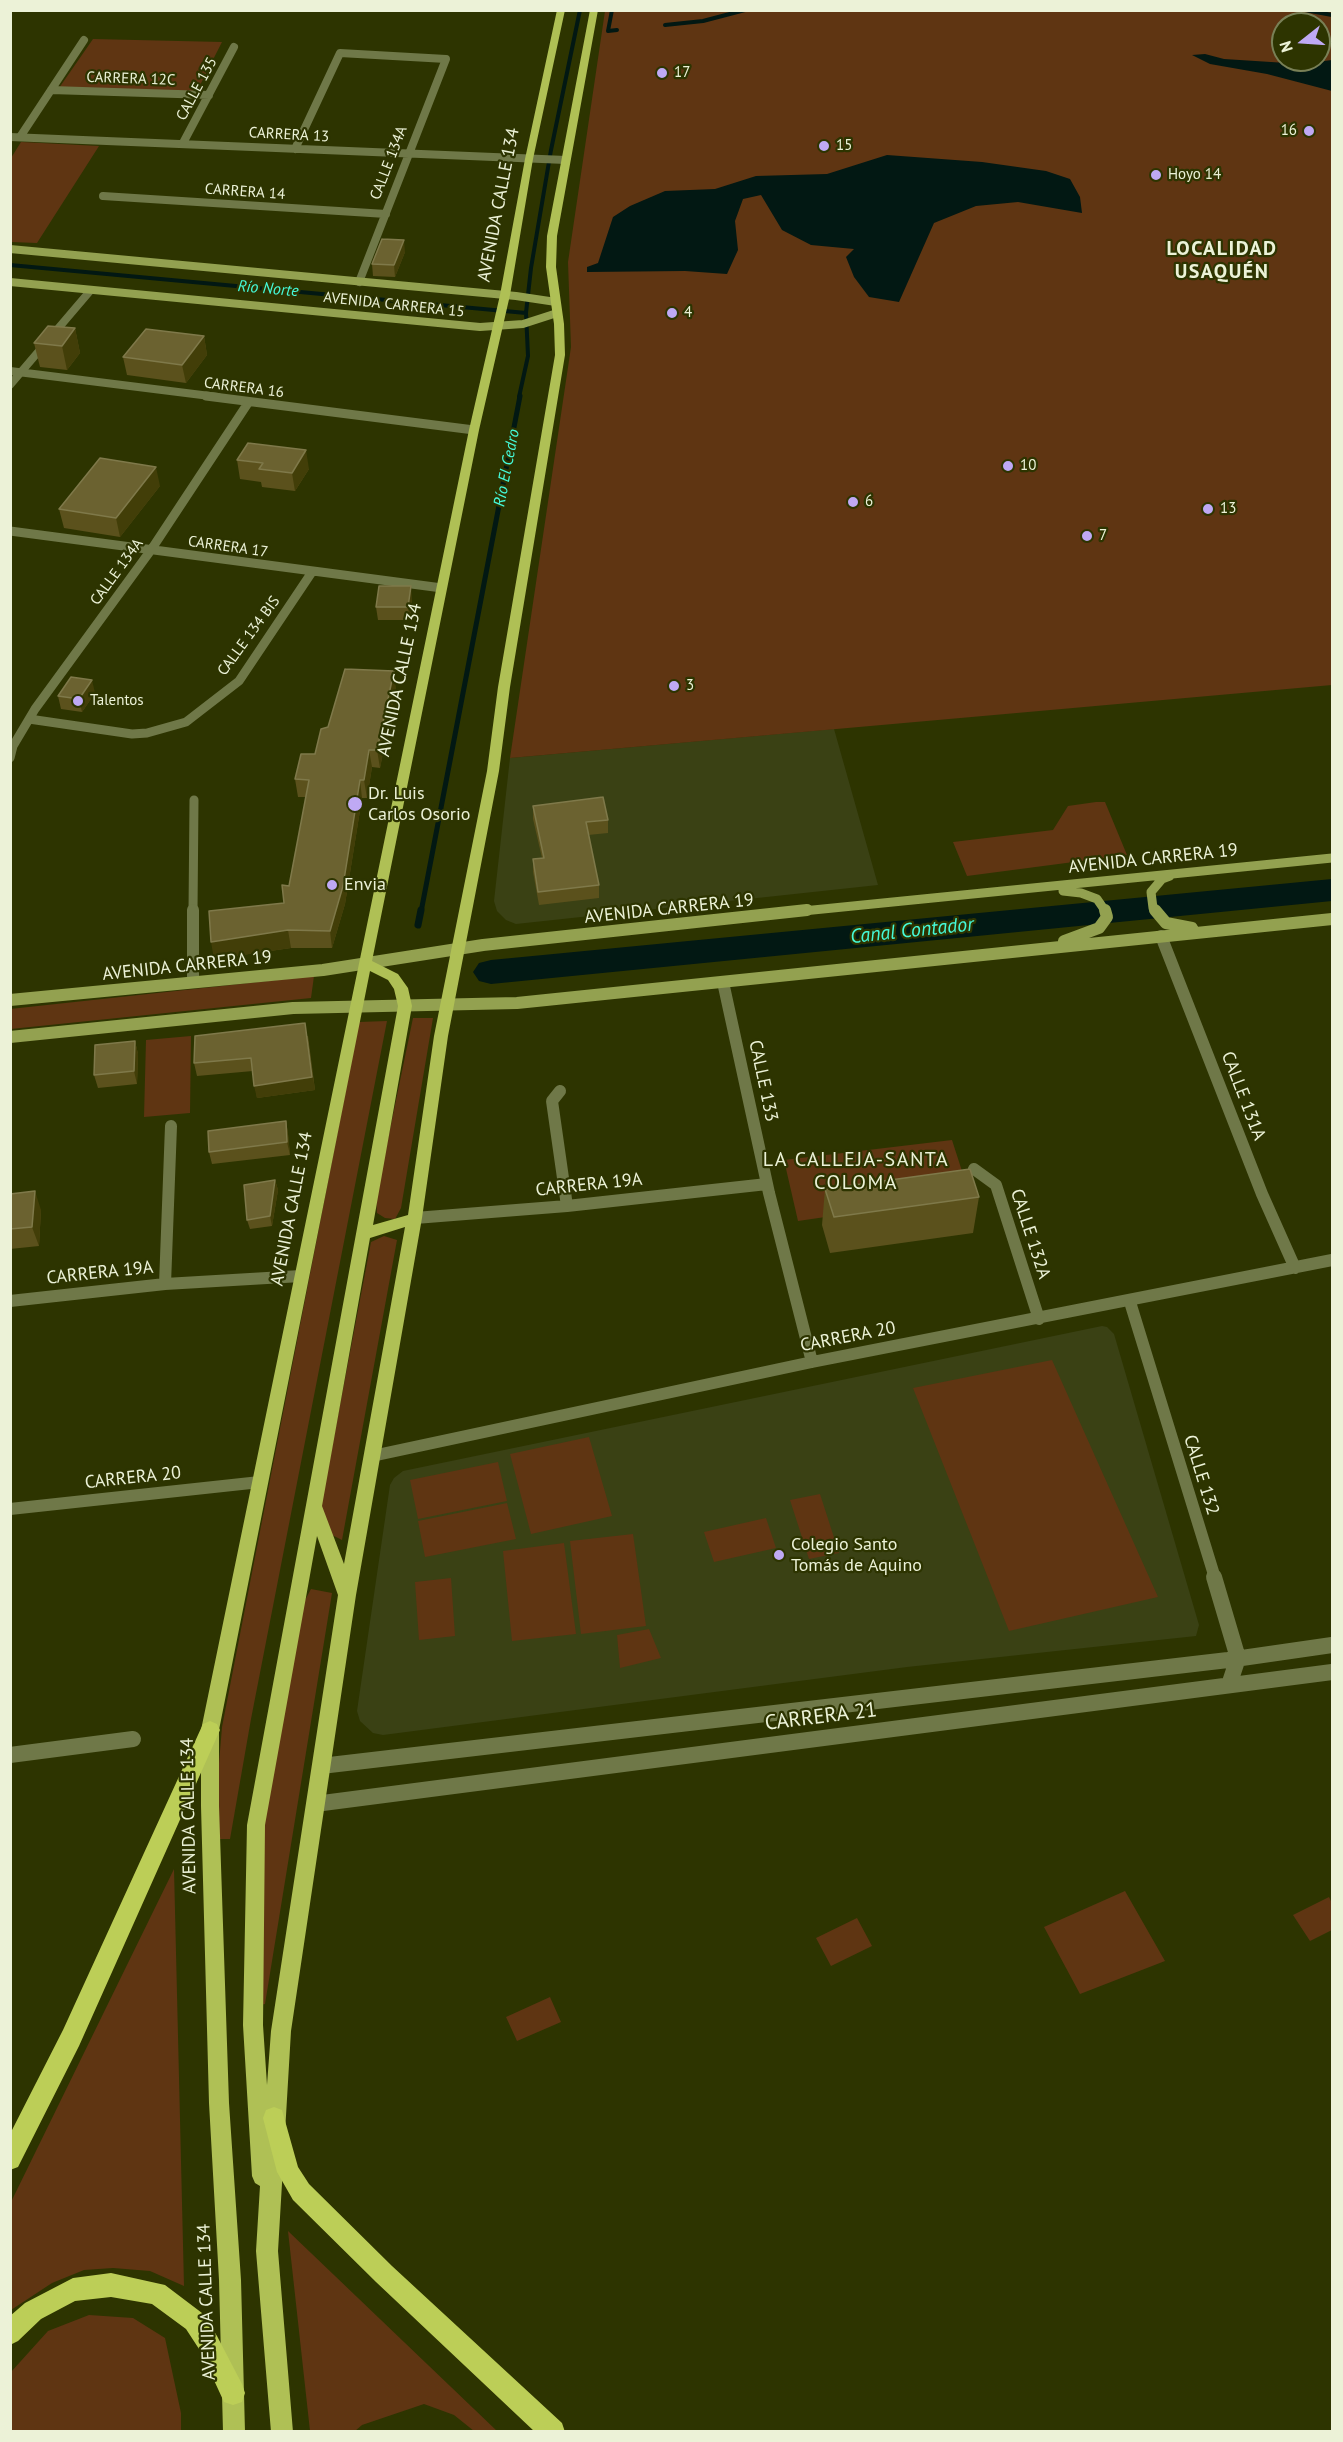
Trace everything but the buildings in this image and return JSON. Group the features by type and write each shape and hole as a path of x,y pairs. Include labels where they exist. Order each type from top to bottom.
{"highway":[{"path":"10,2159 85,2007 210,1730"},
{"path":"274,2118 288,2172 301,2192 384,2274 553,2432"},
{"path":"10,2333 33,2311 73,2290 111,2285 157,2293 194,2321 209,2344 232,2393"}],"main road":[{"name":"AVENIDA CALLE 134","path":"234,2432 230,2280 218,2091 210,1730 474,430 502,324 504,299 529,159 561,10"},
{"path":"267,2251 281,2031 347,1595 415,1218 441,1036 493,771 504,687 560,355 551,267 552,236 594,10"},
{"name":"AVENIDA CARRERA 15","path":"10,249 359,282 504,299 516,296 544,299 557,308 537,321 502,324 90,291 10,282"},
{"name":"AVENIDA CARRERA 19","path":"10,1000 365,963 460,948 1332,858"},
{"path":"1174,874 1162,879 1156,885 1150,900 1153,908 1166,922 1199,928 1244,928"},
{"path":"1007,890 1081,893 1097,899 1106,911 1107,917 1099,928 1081,936 1037,949"},
{"path":"10,1037 293,1008 517,1003 1332,919"},
{"path":"282,2432 267,2251 253,2025 256,1825 314,1506 324,1438 405,1005 401,988 393,977 365,963"},
{"path":"363,1234 415,1218"},
{"path":"314,1506 347,1595"}],"street":[{"path":"20,137 84,40"},
{"name":"CALLE 135","path":"183,143 234,47"},
{"name":"CALLE 134A","path":"295,149 340,53 443,57 446,60 359,282"},
{"name":"CARRERA 12C","path":"51,90 209,95"},
{"name":"CARRERA 13","path":"10,137 566,160"},
{"name":"CARRERA 14","path":"103,196 386,214"},
{"path":"10,385 90,291"},
{"name":"CARRERA 16","path":"10,371 474,430"},
{"name":"CALLE 134A","path":"10,758 13,746 29,719 151,550 248,403"},
{"name":"CARRERA 17","path":"10,531 442,588"},
{"name":"CALLE 134 BIS","path":"29,719 132,734 147,733 186,722 239,681 312,572"},
{"path":"193,982 194,800"},
{"name":"CALLE 131A","path":"1161,936 1262,1194 1294,1268"},
{"name":"CALLE 133","path":"723,982 767,1184 812,1362"},
{"path":"560,1091 552,1101 567,1206"},
{"path":"165,1284 171,1126"},
{"name":"CALLE 132A","path":"974,1168 996,1185 1039,1320"},
{"name":"CARRERA 19A","path":"415,1218 567,1206 767,1184"},
{"name":"CARRERA 20","path":"372,1456 812,1362 1039,1320 1332,1260"},
{"name":"CARRERA 19A","path":"10,1300 165,1284 301,1276"},
{"name":"CALLE 132","path":"1130,1302 1238,1658"},
{"name":"CARRERA 20","path":"10,1509 260,1482"},
{"name":"CARRERA 21","path":"321,1766 1332,1645"},
{"path":"1229,1685 1238,1658"},
{"name":"CARRERA 21","path":"315,1804 1332,1672"},
{"path":"10,1755 133,1739"}],"shaded area":[{"path":"605,11 1332,11 1332,685 510,758 571,347 568,262"},
{"path":"93,39 222,42 196,93 59,88"},
{"path":"21,142 99,146 37,243 11,242 11,158"},
{"path":"834,729 878,885 516,924 506,920 497,911 494,901 510,758"},
{"path":"1105,802 1127,855 967,876 953,842 1053,830 1068,806"},
{"path":"314,976 311,998 11,1029 10,1009"},
{"path":"413,1018 433,1018 401,1208 395,1219 385,1218 377,1213 376,1197"},
{"path":"387,1021 251,1719 230,1839 218,1839 217,1787 222,1727 359,1022"},
{"path":"191,1036 190,1113 144,1117 146,1040"},
{"path":"952,1140 970,1196 798,1221 784,1160"},
{"path":"384,1236 397,1240 342,1540 328,1533 321,1505 371,1242"},
{"name":"Colegio Santo Tomás de Aquino","path":"1102,1326 1107,1327 1114,1334 1199,1625 1196,1636 907,1667 383,1735 373,1733 360,1721 357,1711 390,1485 394,1478 403,1471"},
{"path":"1052,1360 1158,1597 1009,1631 913,1388"},
{"path":"589,1437 612,1516 531,1534 510,1454"},
{"path":"498,1462 507,1501 418,1519 410,1480"},
{"path":"820,1494 839,1553 809,1559 790,1500"},
{"path":"507,1503 516,1539 425,1557 418,1521"},
{"path":"766,1518 776,1548 714,1562 704,1532"},
{"path":"633,1534 646,1626 581,1634 570,1541"},
{"path":"564,1543 576,1634 512,1641 503,1551"},
{"path":"451,1578 455,1636 419,1640 415,1582"},
{"path":"311,1589 332,1593 265,2004 260,2005 262,1829 303,1604"},
{"path":"649,1629 661,1658 620,1668 617,1635"},
{"path":"174,1869 184,2286 150,2271 113,2268 84,2270 52,2283 11,2310 11,2202"},
{"path":"1125,1891 1165,1961 1080,1994 1044,1927"},
{"path":"1329,1897 1332,1903 1332,1930 1310,1941 1293,1915"},
{"path":"857,1918 872,1946 831,1966 816,1938"},
{"path":"550,1997 561,2022 517,2041 506,2017"},
{"path":"288,2231 497,2431 474,2431 454,2415 424,2404 362,2425 355,2431 310,2431"},
{"path":"89,2315 133,2318 165,2338 181,2413 181,2431 11,2431 11,2372 48,2331"}],"water":[{"path":"1205,54 1224,59 1271,62 1271,72 1331,72 1332,60 1332,91 1267,74 1210,64 1192,55"},
{"path":"887,155 982,162 1046,171 1070,179 1080,197 1082,213 1018,202 976,206 934,223 899,302 869,297 854,277 846,257 854,249 811,245 782,230 761,195 743,199 735,221 738,250 727,274 685,271 587,272 587,267 598,263 613,217 630,206 665,191 715,189 756,176 827,174"}],"waterway":[{"name":"Río El Cedro","path":"526,313 531,268 551,150 580,10"},
{"path":"612,10 608,31 617,30"},
{"path":"665,25 703,21 745,10"},
{"path":"1305,10 1332,15"},
{"name":"Río Norte","path":"10,265 526,313"},
{"name":"Río El Cedro","path":"519,397 528,356 526,313"},
{"name":"Río El Cedro","path":"421,912 520,396"},
{"name":"Canal Contador","path":"491,972 1332,890"},
{"name":"Río El Cedro","path":"418,925 421,910"}],"place":[{"name":"17","path":"662,73"},
{"name":"16","path":"1309,131"},
{"name":"15","path":"824,146"},
{"name":"Hoyo 14","path":"1156,175"},
{"name":"4","path":"672,313"},
{"name":"10","path":"1008,466"},
{"name":"6","path":"853,502"},
{"name":"13","path":"1208,509"},
{"name":"7","path":"1087,536"},
{"name":"3","path":"674,686"},
{"name":"Talentos","path":"78,701"},
{"name":"Dr. Luis Carlos Osorio","path":"355,804"},
{"name":"Envia","path":"332,885"},
{"name":"Colegio Santo Tomás de Aquino","path":"779,1555"}],"district":[{"name":"LOCALIDAD USAQUÉN","path":"1222,260"},
{"name":"LA CALLEJA-SANTA COLOMA","path":"856,1172"}]}
